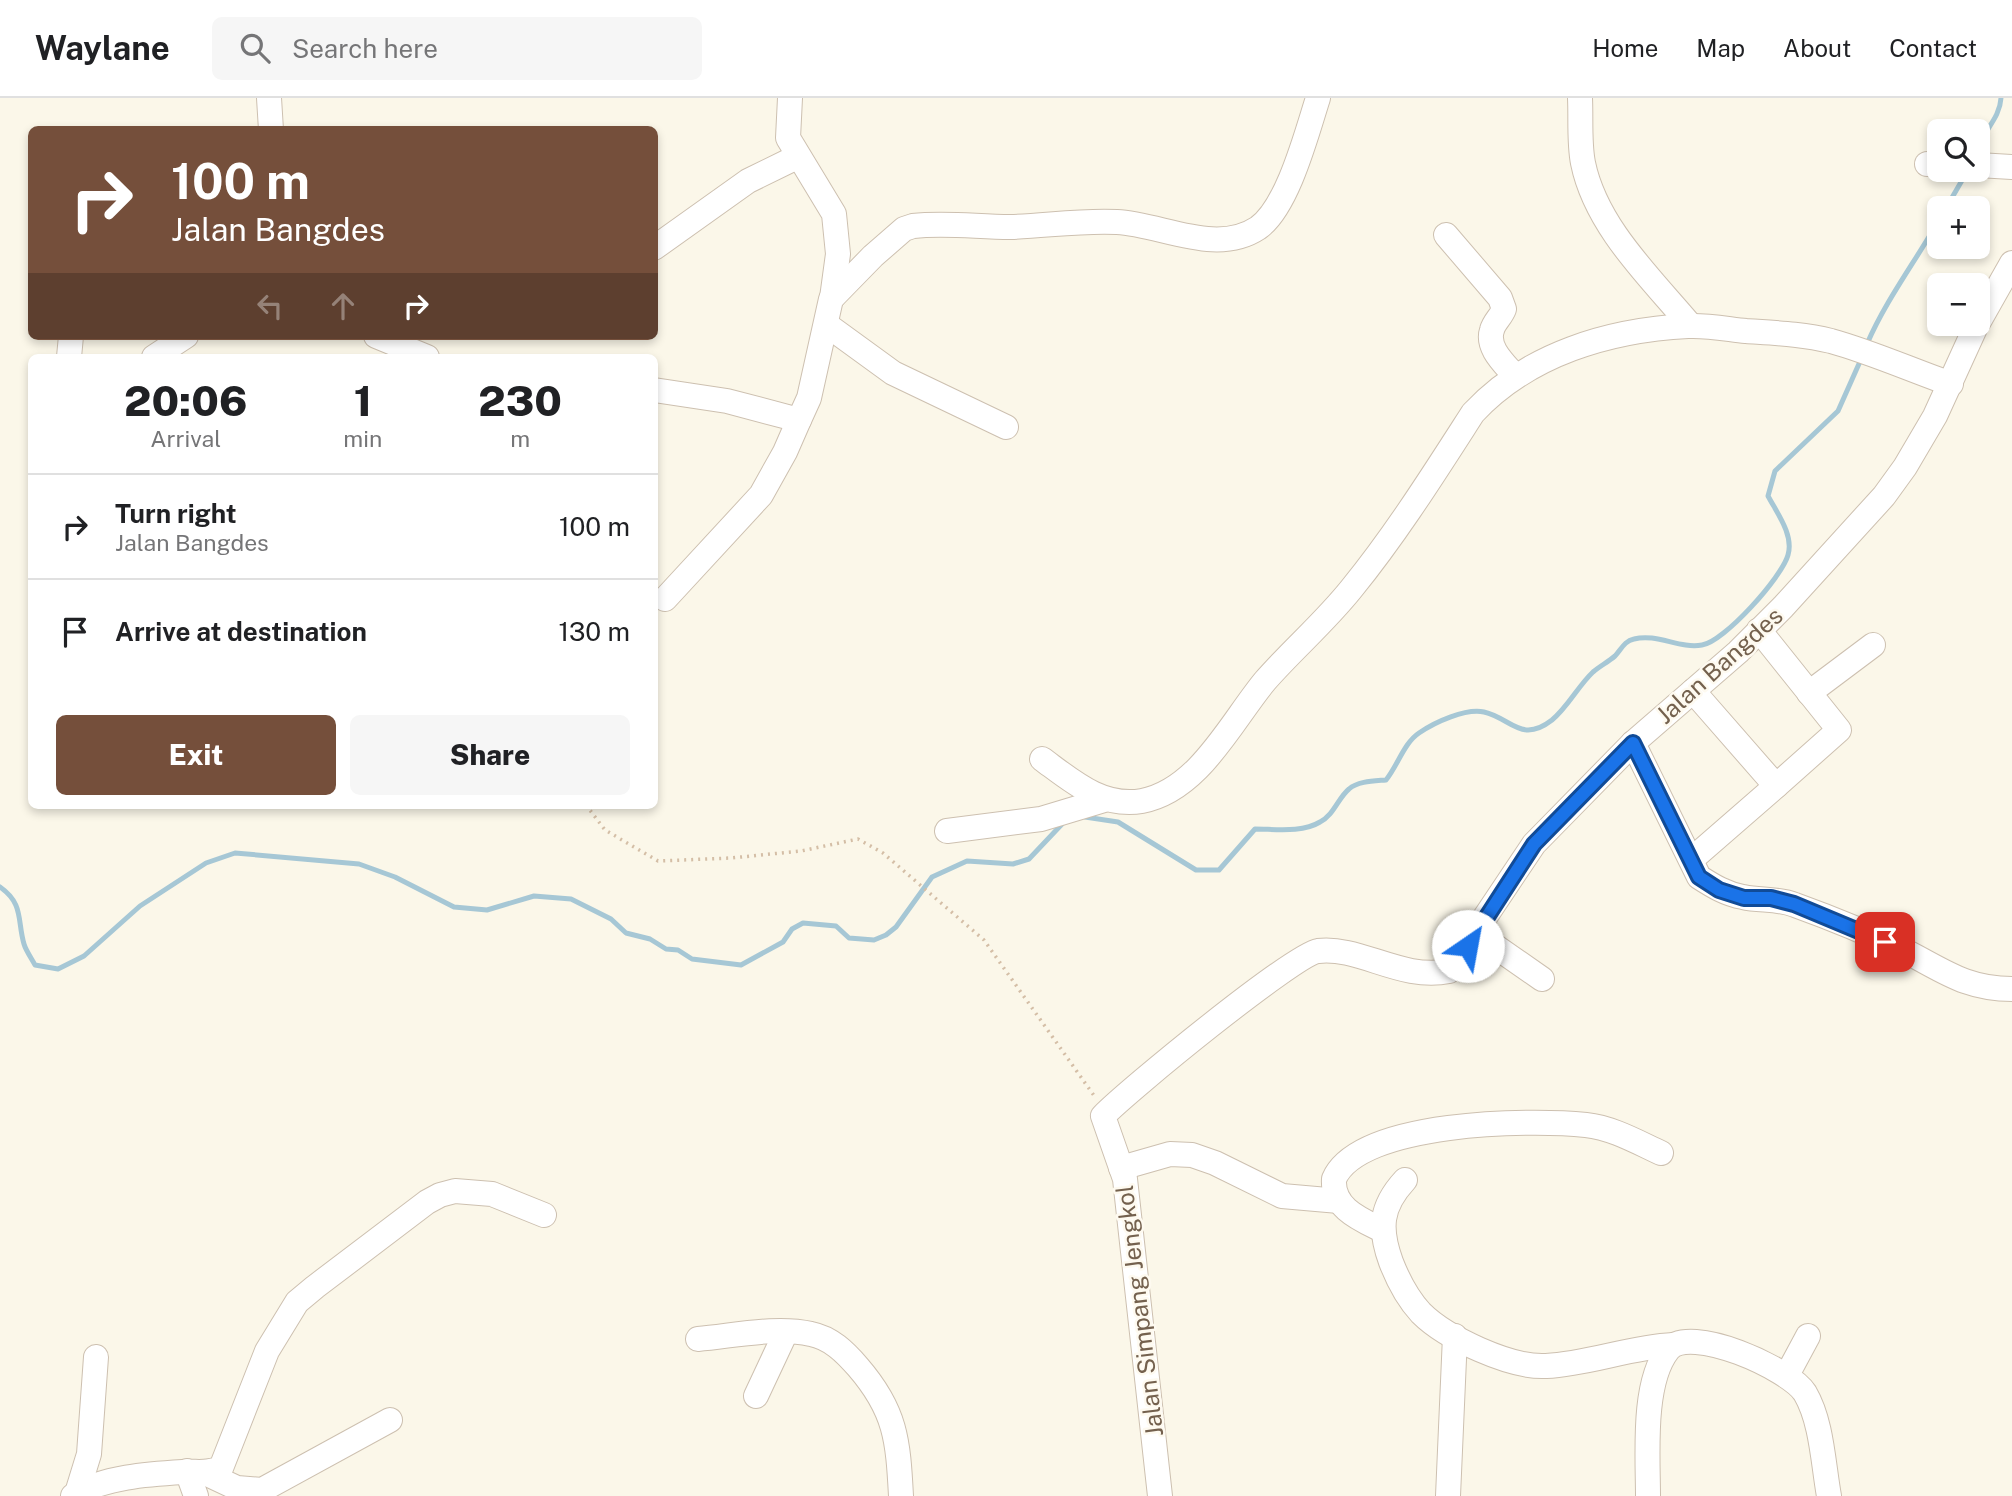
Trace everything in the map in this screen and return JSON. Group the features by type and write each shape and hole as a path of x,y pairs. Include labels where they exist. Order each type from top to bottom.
{"street":[{"path":"269,98 271,126"},
{"path":"665,599 761,495 785,452 809,398 827,325 838,254 834,214 816,180 797,157 786,132 790,98"},
{"path":"831,299 893,238 913,226 1008,227 1118,222 1148,225 1202,239 1219,240 1248,232 1265,221 1280,199 1318,98"},
{"path":"1580,98 1583,163 1597,201 1621,241 1691,326"},
{"path":"658,245 748,181 797,157"},
{"path":"1990,165 2012,167"},
{"path":"1446,235 1500,298 1504,309 1493,327 1491,339 1500,360 1515,376"},
{"name":"Jalan Bangdes","path":"1990,301 2012,263"},
{"path":"827,325 893,373 1006,427"},
{"path":"947,831 1048,818 1104,800 1131,802 1158,796 1174,786 1200,764 1278,666 1321,625 1354,586 1473,413 1494,389 1515,376 1586,343 1636,331 1691,326 1799,335 1831,341 1951,384"},
{"name":"Jalan Bangdes","path":"1972,336 1922,440 1891,486 1759,630 1633,743 1699,877 1719,890 1744,898 1771,898 1794,904 1905,951 1952,978 1982,986 2012,989"},
{"path":"159,354 180,340"},
{"path":"386,340 419,354"},
{"path":"658,391 727,401 799,420"},
{"path":"1691,860 1839,730 1759,630"},
{"path":"1809,693 1872,645"},
{"path":"1693,691 1776,786"},
{"path":"1103,1116 1121,1097 1253,991 1317,951 1342,953 1432,974 1449,971 1534,844 1633,743"},
{"path":"1042,760 1104,800"},
{"path":"1476,933 1542,979"},
{"name":"Jalan Simpang Jengkol","path":"1103,1116 1125,1179 1160,1496"},
{"path":"1339,1201 1334,1180 1346,1162 1393,1138 1413,1133 1516,1125 1586,1125 1614,1132 1661,1153"},
{"path":"1121,1168 1170,1154 1192,1155 1216,1163 1282,1196 1339,1201 1360,1219 1382,1230"},
{"path":"1405,1180 1388,1203 1382,1230 1392,1264 1412,1302 1422,1314 1455,1336 1496,1356 1535,1366 1567,1364 1685,1341 1715,1346 1787,1375 1797,1383 1810,1404 1829,1496"},
{"path":"197,1480 221,1468 267,1351 280,1327 297,1303 324,1279 440,1195 455,1191 492,1194 544,1215"},
{"path":"756,1396 786,1332"},
{"path":"698,1339 786,1332 809,1333 835,1344 879,1391 894,1424 901,1496"},
{"path":"1448,1496 1455,1336"},
{"path":"1787,1375 1808,1336"},
{"path":"1648,1496 1653,1383 1664,1356 1672,1345"},
{"path":"75,1495 89,1454 96,1357"},
{"path":"75,1495 117,1481 197,1480 262,1490 390,1420"}],"path":[{"path":"589,809 605,830 658,861 754,856 858,839 883,853 991,948 1098,1102 1103,1116"}],"waterway":[{"path":"1990,126 1998,112 2001,98"},
{"path":"1953,196 1961,182"},
{"path":"1867,344 1927,240"},
{"path":"1085,817 1118,822 1196,870 1219,870 1255,829 1305,828 1325,819 1353,786 1386,780 1414,737 1442,720 1477,711 1493,715 1524,730 1532,730 1558,715 1588,678 1631,640 1651,638 1693,646 1712,641 1751,607 1783,565 1788,555 1789,540 1784,524 1768,496 1775,471 1838,411 1862,357"},
{"path":"0,887 8,893 16,906 24,944 35,965 58,969 84,956 140,906 206,863 235,853 359,864 395,877 454,907 487,910 534,896 571,899 611,919 626,933 650,939 666,949 678,950 692,959 741,965 783,942 792,929 803,923 836,926 849,938 874,940 886,935 896,927 932,877 967,861 1013,864 1029,859 1063,823"}],"route":[{"path":"1468,946 1534,844 1573,801 1633,743 1699,877 1719,890 1744,898 1771,898 1794,904 1885,942"}]}
